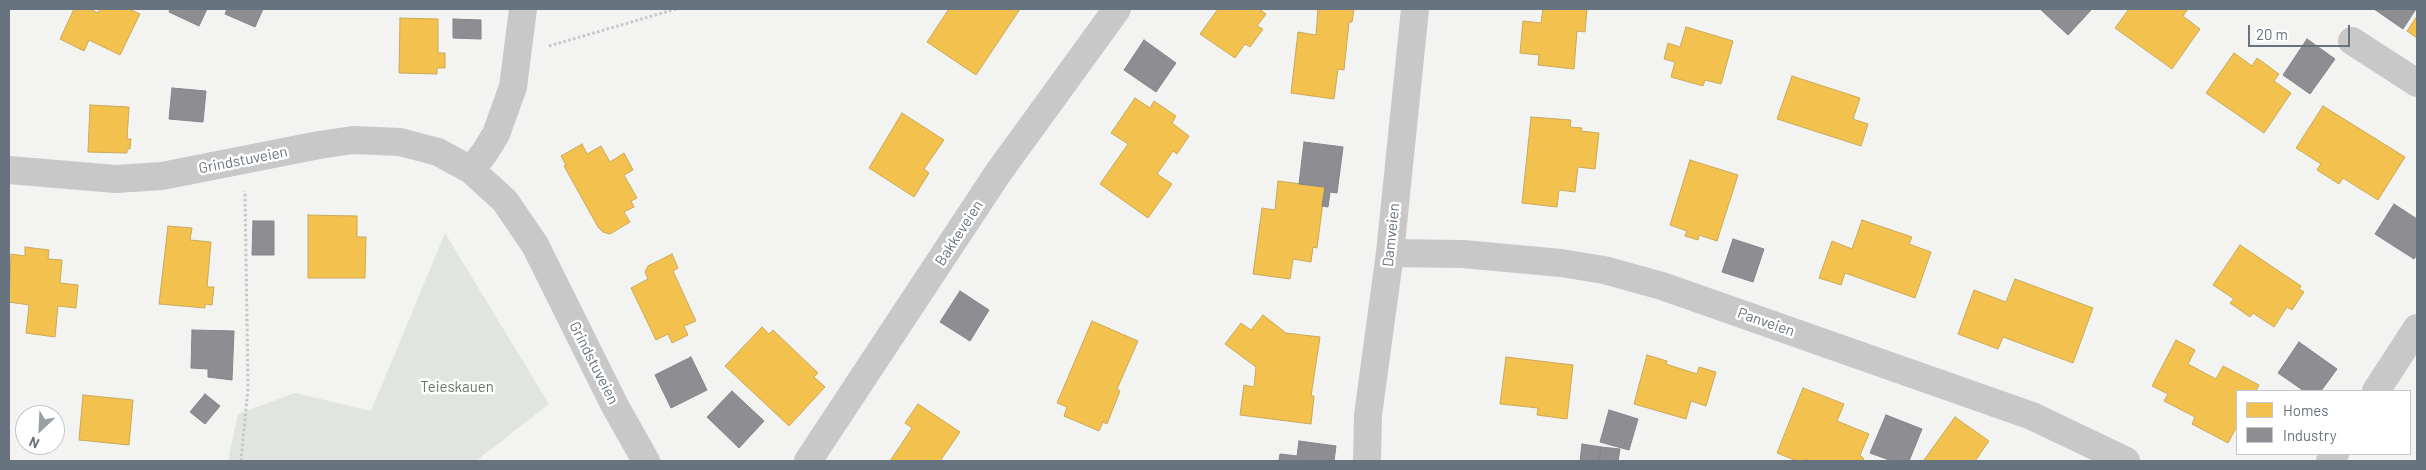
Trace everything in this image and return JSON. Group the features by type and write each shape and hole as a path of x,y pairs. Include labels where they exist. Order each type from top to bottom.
{"street":[{"path":"471,170 496,134 514,87 523,9"},
{"name":"Bakkeveien","path":"808,461 998,173 1117,9"},
{"name":"Damveien","path":"1367,461 1368,415 1390,253 1416,9"},
{"path":"2352,41 2417,83"},
{"name":"Grindstuveien","path":"9,170 116,179 162,176 353,140 400,142 438,152 471,170 506,201 535,245 615,406 646,461"},
{"name":"Panveien","path":"1390,253 1464,254 1560,263 1604,270 1662,286 2032,416 2126,461"},
{"path":"2377,390 2417,328"}],"path":[{"path":"516,66 548,46 676,9"},
{"path":"241,461 248,388 246,160"}],"green space":[{"name":"Teieskauen","path":"445,233 549,404 476,461 228,461 238,414 295,393 371,411"}],"building: Homes":[{"path":"74,9 90,9 98,13 100,9 129,9 140,14 120,55 89,40 84,51 60,39"},
{"path":"949,9 1020,9 976,75 927,42"},
{"path":"1218,9 1259,9 1266,14 1257,26 1263,29 1250,47 1245,44 1235,58 1200,34"},
{"path":"1318,9 1354,9 1352,22 1349,22 1344,70 1338,69 1334,99 1291,93 1298,32 1316,35"},
{"path":"1543,9 1587,9 1585,32 1577,31 1574,69 1538,65 1539,55 1520,53 1523,21 1541,23"},
{"path":"2129,9 2188,9 2183,16 2200,29 2172,69 2115,28"},
{"path":"2417,16 2417,38 2407,31"},
{"path":"400,18 438,19 438,53 445,53 445,68 437,68 437,74 399,73"},
{"path":"1686,27 1733,41 1721,84 1705,80 1703,86 1671,77 1675,62 1664,59 1668,43 1680,47"},
{"path":"2234,53 2252,66 2257,58 2279,74 2274,81 2291,93 2264,133 2206,93"},
{"path":"1792,76 1860,98 1853,119 1868,124 1861,146 1777,119"},
{"path":"1135,98 1150,108 1154,101 1176,116 1172,123 1189,136 1177,154 1173,151 1157,174 1172,184 1148,218 1100,184 1128,144 1111,133"},
{"path":"90,105 129,107 127,139 131,139 130,149 127,149 127,153 88,152"},
{"path":"2323,106 2405,157 2378,200 2343,178 2339,184 2317,170 2321,164 2296,148"},
{"path":"902,113 944,140 924,169 929,173 914,197 869,168"},
{"path":"1531,117 1571,120 1570,127 1582,128 1581,131 1599,133 1595,169 1578,167 1575,192 1559,190 1557,207 1522,203"},
{"path":"582,144 587,154 601,146 610,162 624,153 633,170 624,175 637,198 631,201 634,207 624,212 630,222 610,234 603,232 598,227 564,166 566,165 561,156"},
{"path":"1690,160 1738,175 1717,241 1699,235 1698,240 1685,236 1687,231 1670,225"},
{"path":"1278,181 1325,187 1317,248 1313,247 1311,262 1293,259 1290,279 1253,274 1262,208 1275,210"},
{"path":"308,215 357,216 357,237 366,237 365,278 308,278"},
{"path":"1862,220 1912,237 1909,244 1931,252 1915,298 1845,273 1841,285 1819,278 1832,241 1852,249"},
{"path":"168,226 192,228 190,240 211,242 207,287 214,287 212,305 205,304 205,308 159,304"},
{"path":"2240,245 2301,286 2299,289 2304,292 2292,310 2287,307 2274,327 2253,313 2250,317 2230,303 2234,299 2213,285"},
{"path":"25,247 49,250 48,259 62,260 60,283 78,285 76,308 58,306 55,337 26,333 29,305 9,302 11,254 25,256"},
{"path":"672,254 678,268 673,271 696,321 684,326 688,335 672,343 668,334 656,340 631,288 648,279 645,272 648,266"},
{"path":"2015,279 2093,308 2073,363 2003,337 1998,349 1958,334 1974,290 2006,302"},
{"path":"1263,315 1286,333 1320,337 1311,396 1314,396 1311,424 1240,415 1244,385 1254,387 1256,367 1225,344 1241,323 1251,330"},
{"path":"1092,321 1138,341 1117,389 1120,391 1107,424 1103,422 1099,431 1064,416 1067,407 1057,403"},
{"path":"762,327 769,334 773,330 818,373 814,377 825,387 789,426 725,366"},
{"path":"2176,340 2195,350 2188,364 2216,379 2223,366 2259,385 2256,390 2236,390 2236,428 2228,443 2192,424 2195,417 2164,401 2168,394 2152,386"},
{"path":"1647,355 1667,361 1666,364 1697,374 1699,367 1716,372 1706,406 1691,401 1686,419 1634,404"},
{"path":"1506,357 1573,365 1567,419 1537,415 1538,408 1500,404"},
{"path":"1803,388 1844,404 1837,421 1869,434 1860,455 1864,459 1863,461 1811,461 1806,459 1805,461 1797,461 1777,453"},
{"path":"83,395 133,400 129,445 79,440"},
{"path":"918,404 960,432 940,461 890,461 912,428 905,423"},
{"path":"1955,417 1989,441 1975,461 1924,460"}],"building: Industry":[{"path":"170,9 207,9 199,26 169,12"},
{"path":"227,9 263,9 255,27 225,14"},
{"path":"2040,9 2092,9 2068,35"},
{"path":"2374,9 2416,9 2403,29"},
{"path":"453,19 481,20 481,39 453,38"},
{"path":"2307,39 2335,59 2310,94 2283,75"},
{"path":"1144,40 1176,63 1156,92 1124,70"},
{"path":"172,88 206,91 203,122 169,119"},
{"path":"1304,142 1343,147 1337,193 1330,192 1328,207 1322,206 1325,187 1299,184"},
{"path":"2394,204 2417,219 2417,255 2414,259 2375,234"},
{"path":"253,221 274,221 274,255 252,255"},
{"path":"1733,239 1764,249 1753,282 1722,272"},
{"path":"960,291 989,310 970,341 940,322"},
{"path":"192,330 234,331 232,380 208,377 208,369 191,368"},
{"path":"2299,342 2337,369 2322,390 2303,390 2278,373"},
{"path":"691,357 707,390 671,408 655,375"},
{"path":"732,391 764,421 739,448 707,417"},
{"path":"205,394 220,406 205,424 190,412"},
{"path":"1609,410 1638,419 1629,450 1600,442"},
{"path":"1886,415 1922,429 1909,461 1892,461 1870,453"},
{"path":"1299,441 1336,446 1334,461 1279,461 1280,454 1297,456"},
{"path":"1582,444 1601,447 1599,461 1580,461"},
{"path":"1601,447 1620,449 1618,461 1599,461"}]}
